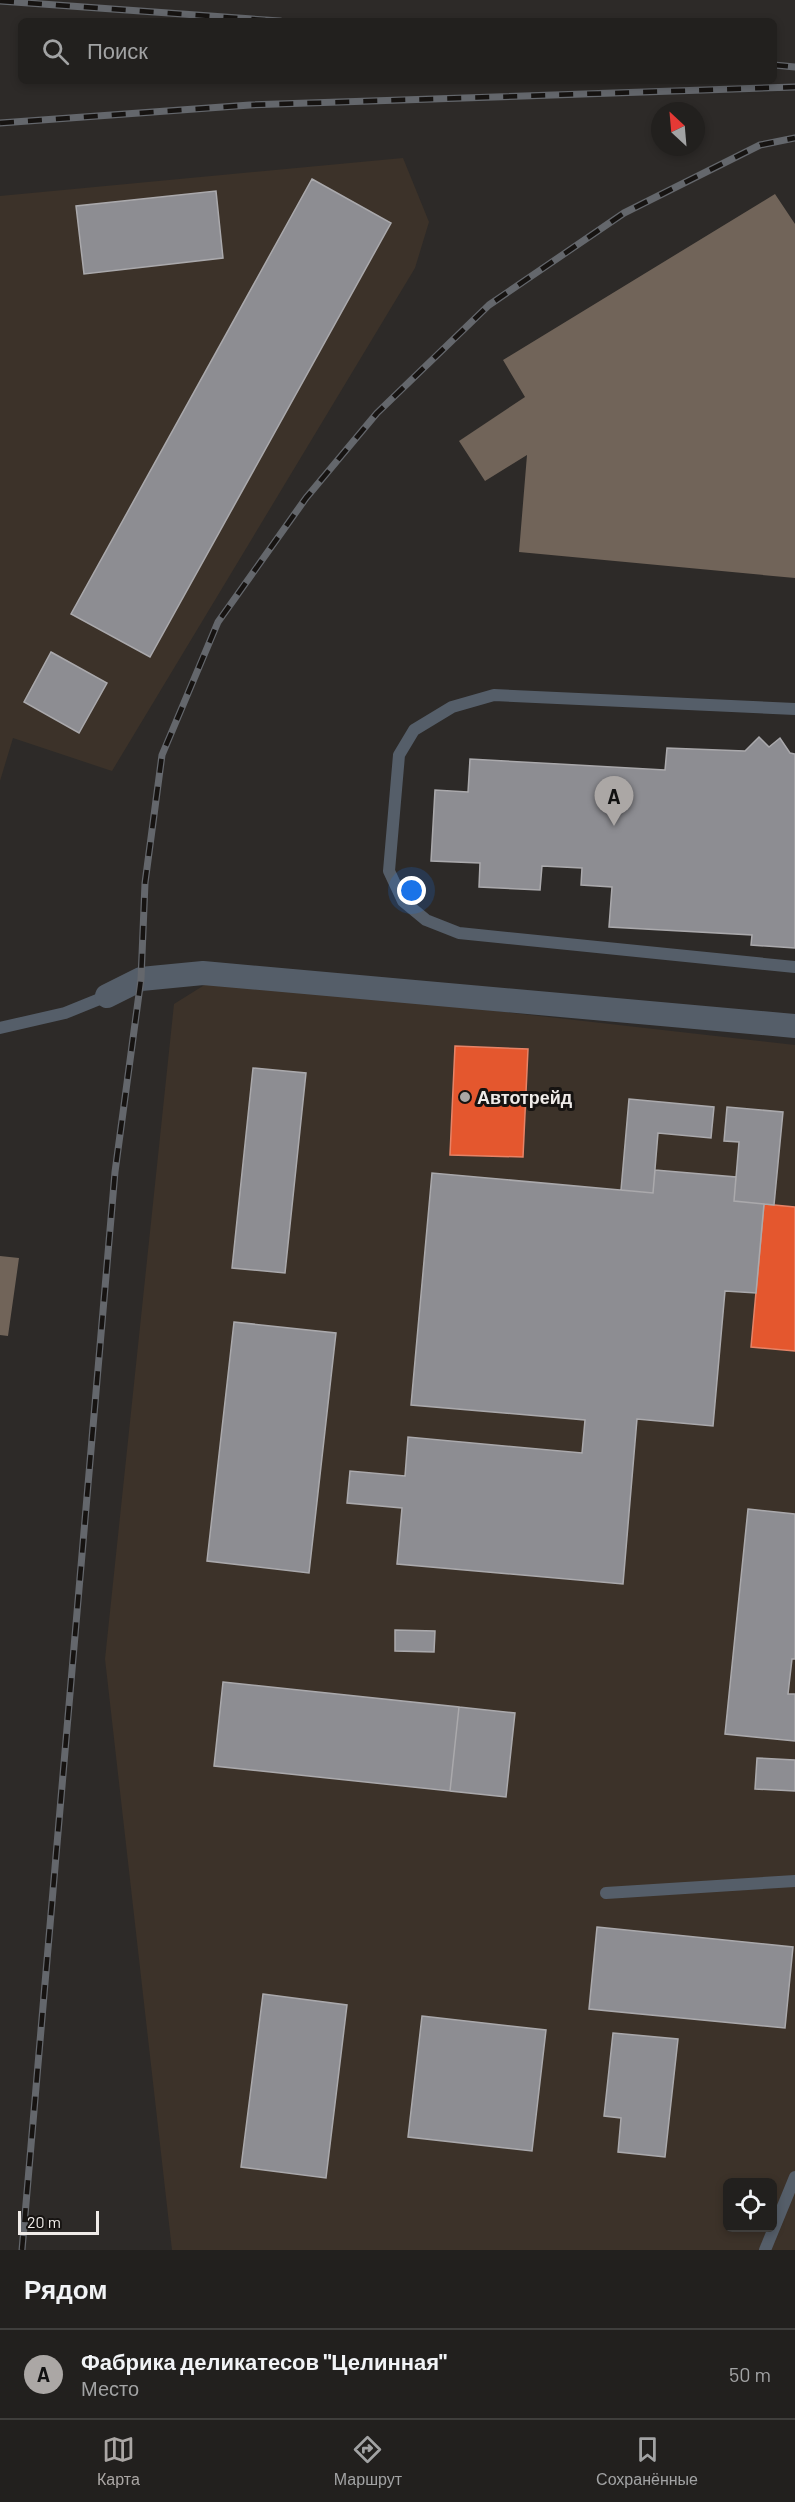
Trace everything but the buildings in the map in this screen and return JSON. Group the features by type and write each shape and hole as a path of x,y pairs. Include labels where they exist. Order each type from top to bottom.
{"street":[{"path":"107,996 141,979 203,973 795,1026"}],"lane":[{"path":"795,709 494,695 452,707 414,730 399,754 389,871 404,901 426,920 459,933 795,967"},
{"path":"0,1028 65,1013 107,996"},
{"path":"606,1893 795,1881"},
{"path":"765,2250 795,2177"}],"shaded area":[{"path":"403,158 429,222 415,268 112,771 13,738 0,781 0,196"},
{"path":"214,979 795,1045 795,2250 172,2250 105,1659 174,1004"}],"railway":[{"path":"0,1 238,18"},
{"path":"777,65 795,67"},
{"path":"0,123 250,105 795,87"},
{"path":"22,2250 115,1172 141,979 145,883 162,755 218,622 306,498 377,413 489,305 624,213 760,145 795,138"}],"place":[{"name":"Фабрика деликатесов \"Целинная\"","path":"614,826"},
{"name":"Автотрейд","path":"465,1097"}]}
